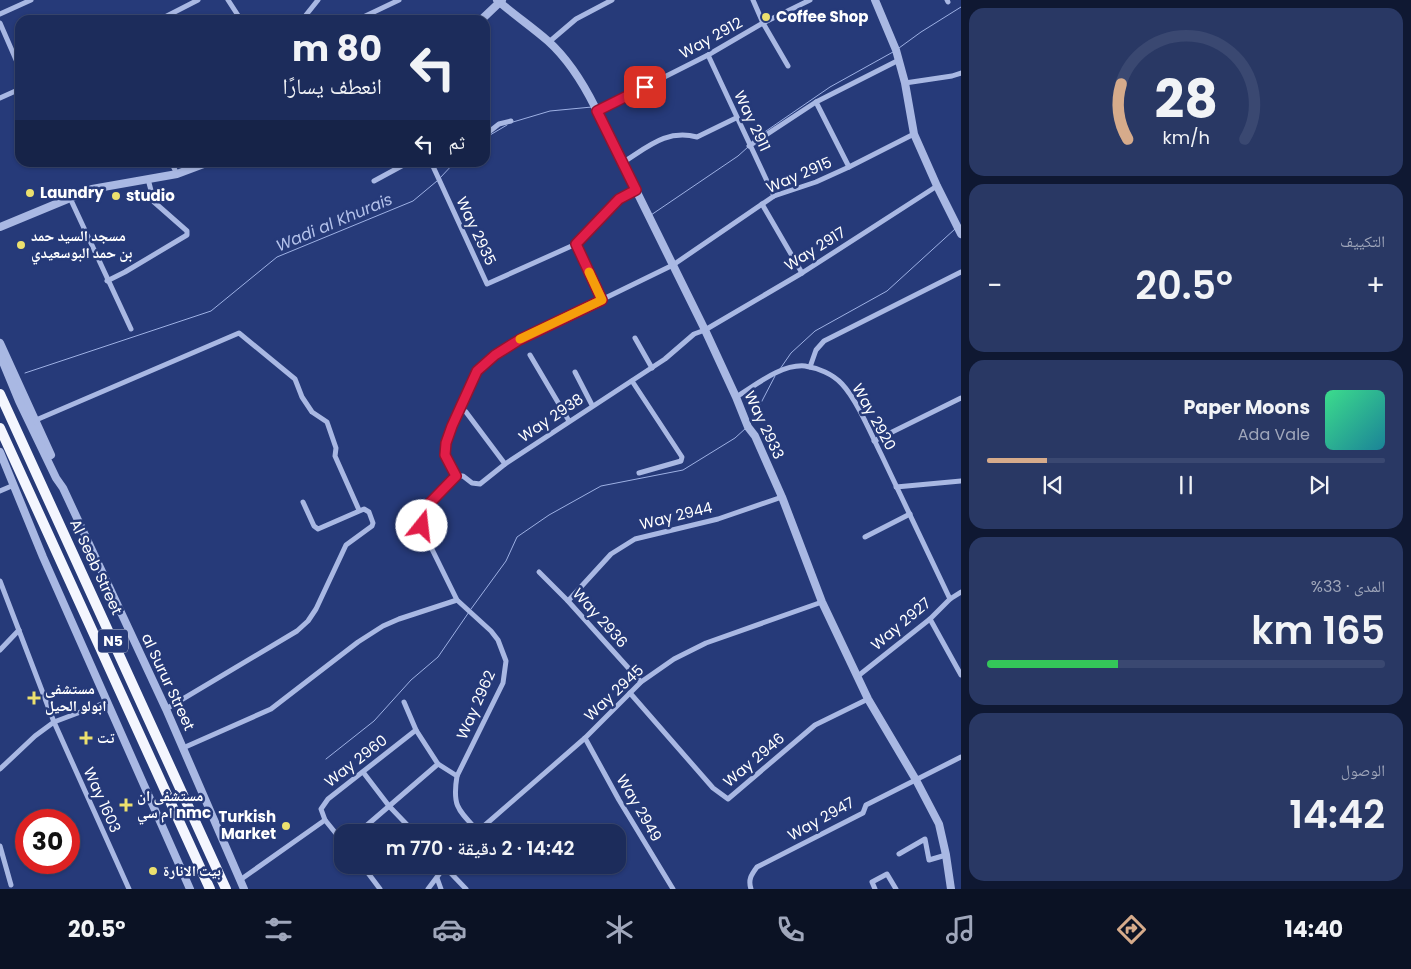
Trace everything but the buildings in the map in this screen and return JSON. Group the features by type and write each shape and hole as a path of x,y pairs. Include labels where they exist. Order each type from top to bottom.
{"highway":[{"name":"Al Seeb Street","path":"12,391 226,889"},
{"name":"Al Seeb Street","path":"0,428 210,889"}],"street":[{"path":"169,15 198,0"},
{"path":"306,15 318,0"},
{"path":"368,15 399,0"},
{"path":"549,42 576,19 612,0"},
{"path":"753,0 763,23 788,66"},
{"name":"Way 2912","path":"597,111 708,55 763,23 810,0"},
{"path":"875,0 899,60 914,134 961,234"},
{"path":"0,14 28,1"},
{"path":"231,1 238,15"},
{"path":"486,15 499,1"},
{"name":"Way 2933","path":"499,1 549,42 585,87 705,330 748,427 755,436 782,497 822,602 868,699 916,780 939,824 951,889"},
{"path":"0,23 15,58"},
{"name":"Way 2911","path":"708,55 774,196"},
{"path":"749,146 816,102 899,60"},
{"path":"905,83 961,73"},
{"path":"0,98 15,91"},
{"path":"816,102 849,167"},
{"path":"622,163 667,136 684,134 697,137 736,118"},
{"path":"490,131 499,124 511,120"},
{"name":"Way 2915","path":"456,476 445,455 446,443 477,371 495,355 519,340 673,265 774,196 816,182 914,134"},
{"path":"174,167 178,174"},
{"path":"0,227 92,188 178,174 196,167"},
{"path":"374,181 400,167"},
{"name":"Way 2935","path":"433,167 487,284 576,244 619,199 636,190"},
{"path":"108,281 187,234 187,231 154,202 148,179"},
{"name":"Way 2917","path":"705,330 802,273 937,186"},
{"path":"70,198 131,329"},
{"path":"762,204 802,273"},
{"path":"576,244 602,300"},
{"path":"810,367 816,350 824,341 961,272"},
{"name":"Way 2938","path":"456,476 463,476 472,483 480,484 505,464 592,405 672,354 694,334 705,330"},
{"path":"36,420 239,334 294,378 302,397 312,412 326,422 336,448 335,456 360,510"},
{"path":"635,338 652,368"},
{"name":"al Surur Street","path":"0,343 12,391 36,420 63,488 166,709 244,889"},
{"path":"530,355 569,421"},
{"name":"al Surur Street","path":"0,356 12,391 56,478 63,488"},
{"name":"Way 2920","path":"736,397 783,370 799,366 810,367 824,372 841,382 852,397 950,598"},
{"path":"576,372 592,405"},
{"path":"632,381 682,457 680,461 639,473"},
{"path":"874,441 961,398"},
{"path":"466,412 505,464"},
{"path":"0,452 43,557 190,889"},
{"path":"0,459 8,471"},
{"name":"Way 2962","path":"456,476 425,508 421,516 423,531 456,600 491,631 498,640 506,661 503,683 457,776 455,789 456,805 471,824"},
{"path":"896,487 959,481 961,488"},
{"path":"0,491 14,485"},
{"name":"Way 2944","path":"568,601 612,554 635,539 718,519 782,497"},
{"path":"166,709 297,631 308,621 316,609 346,545 373,524 369,512 364,509 318,529 314,526 302,502"},
{"path":"865,537 910,514"},
{"name":"Way 2936","path":"539,572 568,601 641,682"},
{"name":"Way 1603","path":"1,584 54,722 129,889"},
{"name":"Way 2927","path":"858,676 930,619 950,598 961,592"},
{"path":"183,748 271,708 358,642 383,626 456,600"},
{"name":"Way 2945","path":"486,824 586,738 641,682 674,659 689,650 822,602"},
{"path":"930,619 961,675"},
{"path":"0,650 19,630"},
{"name":"Way 2946","path":"630,693 713,788 728,799 815,725 868,699"},
{"path":"1,766 54,722 108,702"},
{"path":"404,702 416,730 438,764 457,776"},
{"name":"Way 2960","path":"325,820 321,810 328,799 416,730"},
{"name":"Way 2949","path":"586,738 619,800 673,889"},
{"name":"Way 2947","path":"751,889 749,882 757,867 863,813 866,805 961,757"},
{"path":"368,824 438,764"},
{"path":"363,772 389,806 406,824"},
{"path":"240,880 325,820 334,831"},
{"path":"899,854 926,840 929,860 946,855"},
{"path":"0,846 11,885"},
{"path":"369,874 380,889"},
{"path":"428,889 440,874"},
{"path":"452,874 466,889"},
{"path":"874,889 872,882 887,874 896,889"},
{"path":"437,878 441,889"}],"waterway":[{"path":"899,48 961,7"},
{"path":"753,140 830,87 893,52"},
{"name":"Wadi al Khurais","path":"513,122 550,111 592,107"},
{"name":"Wadi al Khurais","path":"490,135 507,125"},
{"path":"651,215 738,156 748,147"},
{"name":"Wadi al Khurais","path":"440,178 450,167"},
{"name":"Wadi al Khurais","path":"25,373 211,311 277,257 413,201 437,181"},
{"path":"780,369 791,353 815,331 887,291 955,229"},
{"path":"750,424 775,376"},
{"path":"471,609 506,561 517,537 549,515 601,486 683,470 735,438 746,428"},
{"path":"326,759 374,721 411,680 438,657 469,612"}],"slow traffic":[{"path":"520,339 602,300 589,272"}],"place":[{"name":"Coffee Shop","path":"766,17"},
{"name":"Laundry","path":"30,193"},
{"name":"studio","path":"116,196"},
{"name":"مسجد السيد حمد بن حمد البوسعيدي","path":"21,245"},
{"name":"مستشفى ابولو الحيل","path":"34,698"},
{"name":"تت","path":"86,738"},
{"name":"مستشفى ان ام سي nmc","path":"126,805"},
{"name":"Turkish Market","path":"286,826"},
{"name":"بيت الانارة","path":"153,871"}],"route":[{"path":"422,526 422,511 456,476 445,455 446,443 477,371 495,355 519,340 602,300 576,244 619,199 636,190 597,111 645,87"}]}
